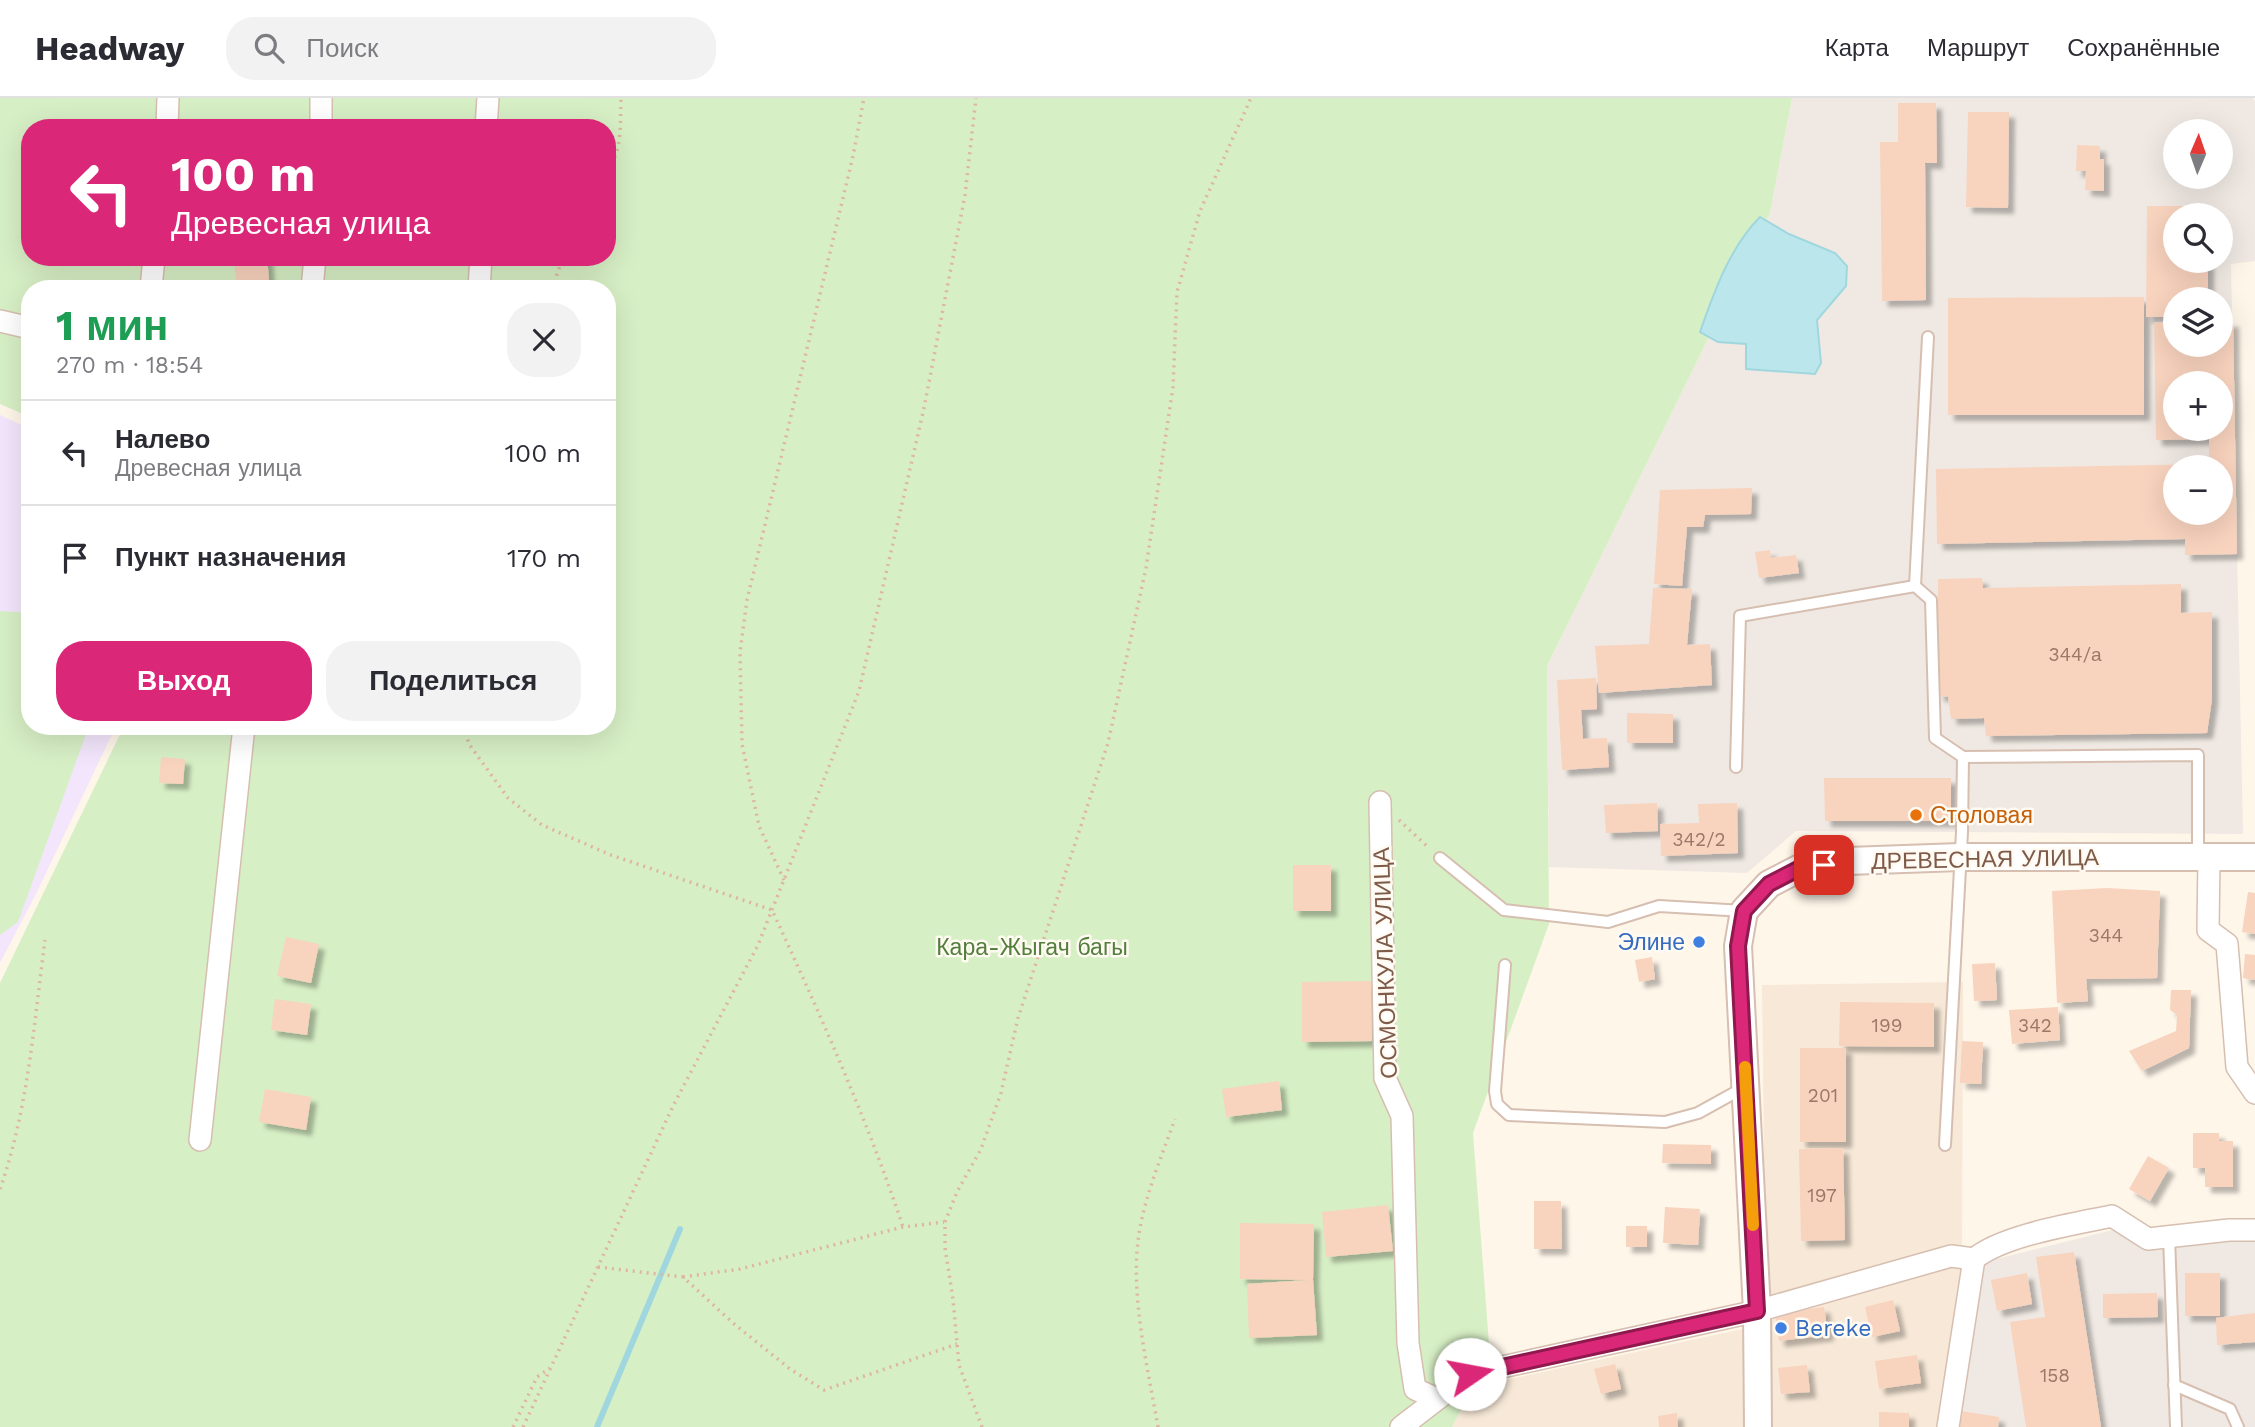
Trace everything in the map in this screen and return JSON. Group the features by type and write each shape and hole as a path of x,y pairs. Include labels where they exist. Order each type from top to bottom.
{"street":[{"path":"167,119 168,98"},
{"path":"321,98 321,119"},
{"path":"487,119 488,98"},
{"path":"0,321 21,326"},
{"path":"200,1140 243,735"},
{"name":"ОСМОНКУЛА УЛИЦА","path":"1380,802 1385,1078 1402,1116 1401,1167 1408,1343 1415,1389 1437,1399"},
{"name":"ДРЕВЕСНАЯ УЛИЦА","path":"1744,911 1769,884 1800,868 1848,861 1960,857 2255,857"},
{"path":"2203,857 2208,930 2227,944 2237,1067 2255,1093"},
{"path":"1744,911 1738,946 1757,1311 1758,1427"},
{"path":"1948,1427 1973,1259 1983,1251 2043,1231 2112,1216 2148,1239 2255,1230"},
{"path":"1401,1427 1470,1374 1757,1311 1951,1256 1973,1259"}],"lane":[{"path":"1914,586 1928,337"},
{"path":"1736,767 1740,616 1914,586 1931,600 1935,738 1963,757 2198,755 2203,857"},
{"path":"1945,1144 1963,757"},
{"path":"1440,858 1504,910 1608,922 1659,906 1744,911"},
{"path":"1505,965 1495,1091 1497,1104 1509,1115 1665,1122 1698,1112 1746,1087"},
{"path":"2169,1237 2176,1427"},
{"path":"2174,1385 2230,1409 2238,1427"}],"path":[{"path":"616,151 621,98"},
{"path":"784,880 759,826 742,744 740,652 747,600 844,195 864,98"},
{"path":"523,1427 674,1104 758,945 859,691 927,395 965,195 976,98"},
{"path":"982,1427 959,1365 945,1248 945,1222 957,1192 981,1149 1001,1093 1018,1018 1108,743 1146,568 1173,387 1177,292 1200,211 1251,98"},
{"path":"466,735 469,744 508,798 542,825 611,855 772,910 880,1158 903,1227"},
{"name":"ОСМОНКУЛА УЛИЦА","path":"1380,802 1440,858"},
{"path":"0,1189 10,1159 30,1055 45,940"},
{"path":"1158,1427 1138,1297 1138,1242 1148,1197 1175,1119"},
{"path":"598,1267 683,1277 740,1269 903,1227 945,1222"},
{"path":"683,1277 790,1370 824,1390 957,1344"},
{"path":"513,1427 537,1377 551,1367"}],"shaded area":[{"path":"1792,98 2253,98 2255,261 2233,264 2233,203 2163,203 2163,273 2231,273 2231,287 2163,287 2163,357 2233,357 2243,834 1796,831 1747,873 1549,867 1547,666 1770,213"},
{"path":"0,415 21,425 21,735 112,735 0,963"},
{"path":"1963,982 1962,1268 1939,1427 1452,1427 1470,1395 1491,1383 1766,1324 1762,985"},
{"path":"2117,1229 2154,1246 2255,1239 2255,1427 1955,1427 1980,1263"}],"green space":[{"name":"Кара-Жыгач багы","path":"0,98 1792,98 1770,213 1547,666 1549,924 1473,1133 1490,1357 1452,1427 0,1427 0,983 120,735 616,735 616,280 21,280 21,413 0,404"},
{"path":"0,611 21,612 21,735 86,735 18,922 0,935"}],"water":[{"path":"1760,217 1789,234 1835,253 1847,266 1846,286 1817,320 1821,363 1815,374 1746,369 1746,344 1718,342 1700,332 1717,286 1732,256"}],"building":[{"path":"1898,103 1936,103 1937,163 1925,163 1926,300 1882,301 1880,142 1898,142"},
{"path":"1968,112 2009,112 2008,208 1966,207"},
{"path":"2077,145 2100,146 2100,159 2104,159 2104,191 2085,190 2086,171 2076,171"},
{"path":"2147,206 2163,206 2163,273 2208,273 2208,287 2163,287 2163,317 2146,317"},
{"path":"235,266 268,266 269,280 236,280"},
{"path":"2144,297 2144,415 1948,415 1948,298"},
{"path":"2233,321 2237,554 2185,555 2185,539 1937,544 1936,469 2163,465 2163,525 2233,525 2233,455 2209,455 2209,441 2233,441 2233,371 2163,371 2163,440 2156,440 2154,323 2163,323 2163,357 2233,357"},
{"path":"1752,488 1751,514 1705,515 1703,527 1687,527 1682,586 1654,584 1660,490"},
{"path":"1770,550 1771,558 1796,555 1799,573 1759,578 1755,552"},
{"path":"1982,578 1983,588 2181,584 2181,613 2212,612 2212,699 2207,733 1986,736 1984,718 1951,719 1948,697 1938,695 1938,579"},
{"path":"1653,588 1692,589 1687,645 1710,644 1712,685 1599,693 1595,646 1649,644"},
{"path":"1596,678 1597,709 1581,710 1583,739 1607,738 1609,767 1562,770 1557,680"},
{"path":"1627,713 1673,714 1673,743 1627,743"},
{"path":"161,757 185,759 183,784 159,783"},
{"path":"1824,778 1951,778 1951,821 1825,821"},
{"path":"1657,803 1658,831 1606,833 1604,805"},
{"path":"1737,803 1738,853 1661,856 1660,824 1699,823 1698,804"},
{"path":"1293,865 1331,865 1331,911 1293,911"},
{"path":"2107,888 2160,891 2157,978 2086,979 2088,1001 2057,1003 2052,891"},
{"path":"2248,892 2255,893 2255,934 2242,932"},
{"path":"286,937 319,944 311,983 277,976"},
{"path":"2245,954 2255,955 2255,980 2243,978"},
{"path":"1652,957 1655,979 1639,982 1635,960"},
{"path":"1995,963 1997,1000 1974,1001 1972,964"},
{"path":"1371,981 1372,1041 1302,1042 1302,982"},
{"path":"2171,990 2191,990 2189,1048 2142,1071 2129,1051 2176,1031 2177,1015 2170,1010"},
{"path":"275,999 311,1004 307,1035 271,1030"},
{"path":"1840,1002 1934,1003 1934,1047 1839,1046"},
{"path":"2058,1007 2060,1040 2012,1044 2009,1010"},
{"path":"1962,1041 1983,1042 1981,1084 1960,1083"},
{"path":"1800,1048 1846,1048 1846,1142 1800,1142"},
{"path":"1279,1081 1282,1110 1226,1117 1222,1089"},
{"path":"265,1089 311,1097 306,1130 259,1122"},
{"path":"2193,1133 2219,1133 2219,1141 2233,1141 2233,1187 2205,1187 2205,1168 2193,1168"},
{"path":"1663,1144 1711,1145 1711,1164 1662,1163"},
{"path":"1843,1148 1845,1240 1801,1241 1799,1149"},
{"path":"2148,1156 2169,1168 2150,1201 2129,1189"},
{"path":"1534,1201 1561,1201 1562,1249 1534,1249"},
{"path":"1388,1205 1393,1251 1326,1257 1322,1212"},
{"path":"1665,1207 1700,1209 1698,1245 1663,1243"},
{"path":"1240,1223 1314,1224 1313,1280 1317,1335 1249,1338 1247,1284 1308,1280 1240,1279"},
{"path":"1626,1226 1647,1226 1647,1247 1626,1247"},
{"path":"2074,1252 2101,1427 2026,1427 2010,1322 2045,1317 2036,1257"},
{"path":"2027,1273 2032,1304 1997,1311 1991,1280"},
{"path":"2185,1273 2220,1273 2220,1316 2185,1316"},
{"path":"2157,1293 2158,1317 2103,1318 2103,1294"},
{"path":"1893,1300 1900,1331 1872,1337 1865,1307"},
{"path":"1824,1307 1828,1335 1779,1341 1775,1314"},
{"path":"2255,1313 2255,1342 2217,1345 2216,1318"},
{"path":"1917,1355 1921,1383 1879,1389 1875,1361"},
{"path":"1615,1364 1621,1389 1601,1394 1594,1369"},
{"path":"1807,1365 1810,1392 1781,1394 1778,1368"},
{"path":"1961,1411 1999,1417 1998,1427 1958,1427"},
{"path":"1879,1412 1909,1413 1909,1427 1879,1427"},
{"path":"1677,1413 1678,1427 1659,1427 1658,1416"}],"waterway":[{"path":"597,1427 680,1229"}],"slow traffic":[{"path":"1745,1067 1753,1225"}],"place":[{"name":"Столовая","path":"1916,815"},
{"name":"Элине","path":"1699,942"},
{"name":"Bereke","path":"1781,1328"}],"route":[{"path":"1470,1374 1757,1311 1738,946 1744,911 1769,884 1800,868 1824,865"}]}
